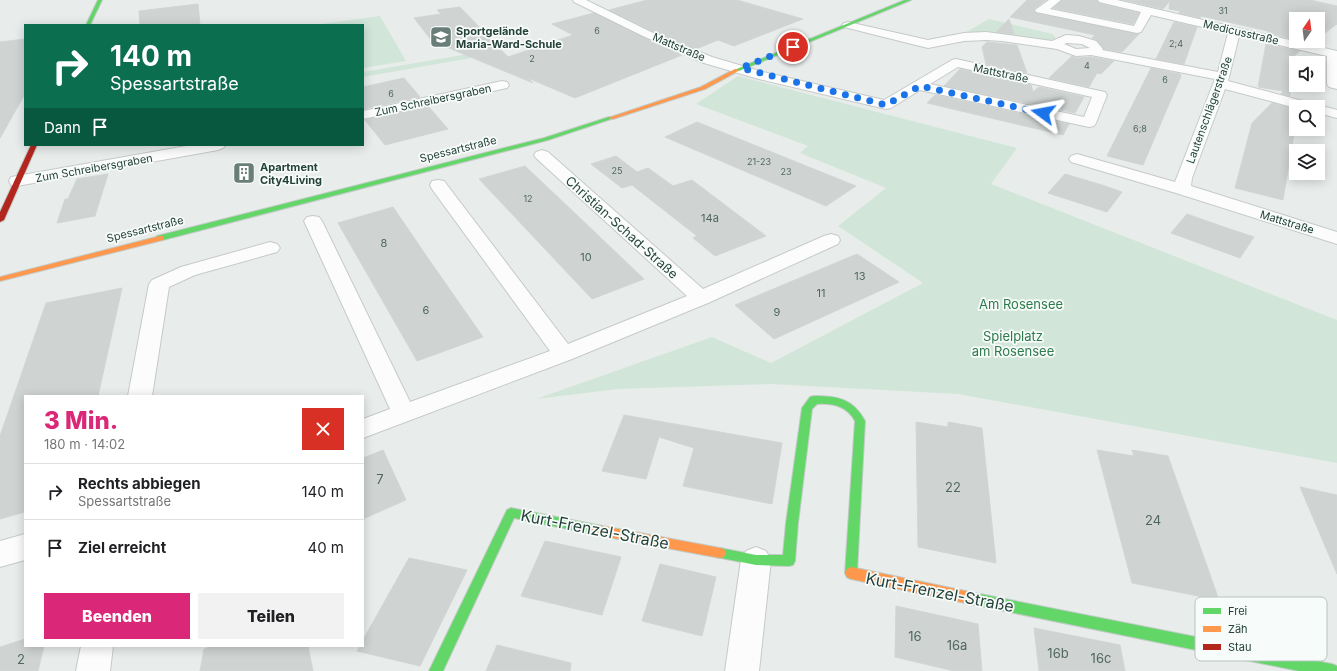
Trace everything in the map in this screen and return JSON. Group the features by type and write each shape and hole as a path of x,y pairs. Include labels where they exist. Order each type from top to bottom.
{"street":[{"path":"88,24 100,0"},
{"name":"Mattstraße","path":"578,0 648,34 708,60 886,105 920,86 956,63 1100,95 1089,123 920,86"},
{"name":"Spessartstraße","path":"0,279 546,139 703,88 741,68 909,0"},
{"path":"1056,0 1040,10 1137,30 1148,10"},
{"name":"Medicusstraße","path":"1103,0 1335,54 1334,84 1337,84"},
{"path":"848,25 928,44 964,37 986,36 1002,36 1058,46 1057,43 1061,40 1071,39 1084,41 1097,47 1097,49 1092,52 1222,80 1289,101"},
{"name":"Lautenschlägerstraße","path":"1182,189 1184,178 1222,80 1235,30"},
{"name":"Zum Schreibersgraben","path":"364,114 502,84"},
{"path":"1325,111 1337,114"},
{"path":"0,220 34,146"},
{"name":"Zum Schreibersgraben","path":"17,181 212,146"},
{"name":"Christian-Schad-Straße","path":"542,155 701,298"},
{"name":"Mattstraße","path":"1076,160 1182,189 1337,238"},
{"path":"438,185 564,354"},
{"path":"313,221 404,414"},
{"path":"364,430 564,354 701,298 832,240"},
{"path":"140,395 159,284 188,271 270,248"},
{"name":"Kurt-Frenzel-Straße","path":"436,671 511,513 756,560 789,561 792,523 807,408 814,400 826,399 850,405 857,413 860,421 851,574 1195,643"},
{"path":"0,554 24,548"},
{"path":"742,671 756,560"},
{"path":"93,671 98,647"},
{"name":"Kurt-Frenzel-Straße","path":"1282,661 1332,671"}],"green space":[{"path":"380,16 406,61 364,68 364,24 322,24"},
{"path":"989,19 1053,34 1056,38 1049,41 966,32"},
{"path":"474,53 477,57 364,77 364,72"},
{"name":"Am Rosensee","path":"738,76 1017,148 991,184 1337,320 1337,463 958,394 771,384 618,389 536,399 712,337 771,363 923,283 838,226 886,188 800,153 808,146 696,104"}],"building":[{"path":"647,0 737,0 803,19 734,46 718,40 696,49 652,31 609,10"},
{"path":"1027,0 1046,0 1034,9 1036,13 1139,34 1122,52 1104,49 1097,40 1092,38 1095,35 1010,17"},
{"path":"1062,0 1097,0 1099,3 1139,13 1133,24 1053,8"},
{"path":"1124,0 1310,0 1337,6 1337,24 1325,33 1325,12 1289,12 1289,38 1268,33 1268,31 1201,16 1200,18 1179,13 1180,11 1169,9 1170,1 1163,9"},
{"path":"198,4 200,24 140,24 139,11"},
{"path":"460,7 508,57 573,35 552,24 594,13 682,55 575,98 528,78 533,83 432,41 414,18 441,14 437,10"},
{"path":"1009,19 1014,34 996,32"},
{"path":"1174,22 1197,27 1184,64 1156,59"},
{"path":"24,39 24,96 0,138 0,42"},
{"path":"987,42 1017,45 1027,73 986,64 982,47"},
{"path":"1266,44 1300,51 1294,56 1289,56 1290,96 1281,94 1283,91 1258,87"},
{"path":"1072,56 1076,58 1091,57 1114,61 1101,74 1097,73 1089,87 1049,78"},
{"path":"1151,68 1180,74 1181,76 1143,165 1107,156"},
{"path":"960,69 1031,85 1033,92 1039,87 1084,97 1075,113 944,86"},
{"path":"404,78 420,97 364,109 364,87"},
{"path":"935,95 1069,124 1063,135 927,103"},
{"path":"1272,103 1289,107 1289,136 1294,136 1292,144 1289,144 1289,164 1283,200 1235,188 1252,123"},
{"path":"428,106 448,129 385,145 365,120"},
{"path":"697,122 856,186 826,206 665,137"},
{"path":"616,156 637,172 648,168 673,186 692,180 766,236 715,256 693,238 697,236 632,185 622,188 591,164"},
{"path":"525,166 644,279 592,299 479,179"},
{"path":"108,174 95,216 57,223 65,199 68,199 77,179"},
{"path":"1065,174 1122,192 1107,212 1048,193"},
{"path":"393,207 483,337 417,361 338,223"},
{"path":"1187,214 1254,237 1240,258 1171,233"},
{"path":"857,254 899,282 774,339 735,305"},
{"path":"122,288 98,395 24,395 24,512 0,519 0,436 46,303"},
{"path":"624,415 782,443 772,504 683,486 694,448 659,437 646,479 602,471"},
{"path":"916,422 948,427 948,422 982,428 996,563 918,547"},
{"path":"383,450 406,500 364,519 364,458"},
{"path":"1097,450 1134,456 1132,450 1168,456 1218,597 1204,597 1132,583"},
{"path":"1300,487 1337,495 1337,574"},
{"path":"545,541 621,557 602,615 521,596"},
{"path":"409,558 467,570 420,666 357,651 359,647 364,647 364,638"},
{"path":"660,564 716,577 702,636 642,621"},
{"path":"896,606 978,624 982,671 954,671 895,657"},
{"path":"1034,628 1120,645 1125,671 1039,671"},
{"path":"24,639 24,647 44,647 38,671 0,671 0,647"},
{"path":"497,645 571,663 570,671 486,671"},
{"path":"209,647 308,647 313,671 200,671 204,649"}],"traffic: fast":[{"path":"88,24 100,0"},
{"path":"737,70 909,0"},
{"path":"160,238 546,139 611,118"},
{"path":"720,553 756,560 789,561 792,523 807,408 814,400 835,401 847,405 852,409 860,421 851,573"},
{"path":"436,671 511,513 597,530"},
{"path":"970,598 1195,643"},
{"path":"1282,661 1332,671"}],"traffic: slow":[{"path":"611,118 703,88 737,70"},
{"path":"0,279 160,238"},
{"path":"597,530 720,553"},
{"path":"851,573 970,598"}],"traffic: jam":[{"path":"0,220 34,146"}],"place":[{"name":"Sportgelände Maria-Ward-Schule","path":"441,37"},
{"name":"Apartment City4Living","path":"244,173"}],"route":[{"path":"793,47 741,68 886,105 920,86 1043,113"}],"park label":[{"name":"Spielplatz am Rosensee","path":"1013,344"}]}
